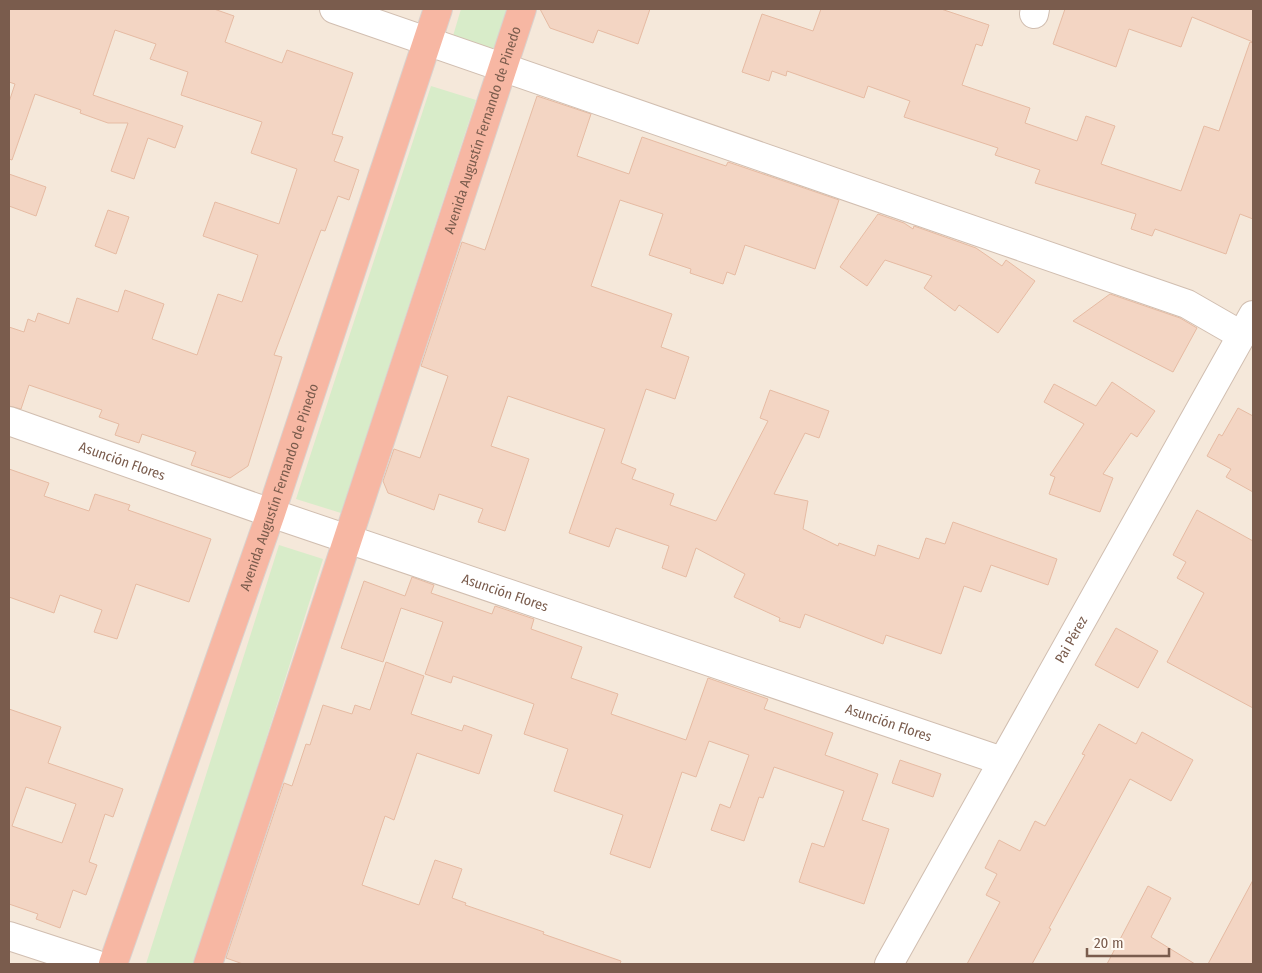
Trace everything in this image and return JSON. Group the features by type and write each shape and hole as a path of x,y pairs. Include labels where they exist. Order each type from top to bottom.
{"highway":[{"name":"Avenida Augustín Fernando de Pinedo","path":"114,964 271,513 438,9"},
{"name":"Avenida Augustín Fernando de Pinedo","path":"208,964 522,9"}],"street":[{"path":"334,9 1247,325"},
{"name":"Pai Pérez","path":"889,964 1247,325"},
{"name":"Asunción Flores","path":"9,421 271,513 1002,761"},
{"path":"9,936 94,964"}],"shaded area":[{"path":"9,9 1253,9 1253,964 9,964"}],"green space":[{"path":"461,9 512,9 495,59 450,46"},
{"path":"431,86 476,100 341,513 296,499"},
{"path":"279,545 323,559 195,964 146,964"}],"building":[{"path":"9,9 214,9 234,16 225,42 282,63 287,50 353,73 332,134 343,137 334,161 359,170 349,200 338,196 325,231 321,230 274,355 282,357 248,466 230,478 191,465 196,452 142,434 139,443 115,435 119,424 99,417 102,410 29,385 21,409 9,406 9,327 24,332 28,319 35,322 38,313 69,324 77,298 118,312 125,290 164,304 152,339 197,355 218,294 242,302 258,255 203,236 215,202 279,224 297,169 251,153 262,122 181,95 188,72 150,59 156,44 115,30 93,95 183,126 175,148 148,138 134,179 111,171 128,123 108,123 80,113 81,110 35,94 12,160 9,159 9,102 15,84 9,82"},
{"path":"540,9 650,9 638,44 598,30 593,43 550,28"},
{"path":"821,9 941,9 989,25 982,46 976,44 962,85 1030,108 1025,123 1077,141 1086,116 1115,126 1101,164 1181,191 1204,126 1219,131 1250,42 1253,43 1253,219 1240,214 1226,254 1155,229 1152,236 1131,229 1136,214 1035,183 1040,170 995,155 998,148 904,117 910,101 868,86 864,98 787,71 786,76 772,71 769,81 742,72 762,14 813,31"},
{"path":"1065,9 1253,9 1253,42 1192,17 1181,47 1129,29 1116,67 1053,44"},
{"path":"537,96 591,114 577,156 629,174 642,137 726,166 728,162 839,200 815,269 745,245 735,275 727,272 723,284 690,273 691,269 649,255 663,214 620,200 591,286 672,314 661,347 689,357 675,399 646,389 621,463 636,469 632,479 674,494 670,505 716,521 768,421 760,418 770,390 829,411 819,438 805,433 774,494 808,501 803,529 838,546 839,543 875,556 878,545 919,559 926,538 945,544 953,522 1057,559 1048,585 991,565 981,592 964,586 941,654 886,635 883,644 805,614 800,628 779,621 780,618 734,597 745,574 696,548 686,577 662,568 669,546 616,528 609,547 569,533 605,429 508,396 491,446 529,459 505,531 478,522 483,509 439,494 434,510 388,493 383,481 394,449 420,458 448,376 421,366 462,242 485,250"},
{"path":"9,174 46,187 36,216 9,206"},
{"path":"108,210 129,217 116,254 95,246"},
{"path":"878,214 904,223 913,229 914,226 976,248 1002,266 1006,260 1035,281 998,333 959,305 955,311 924,288 932,276 885,260 867,286 840,267"},
{"path":"1110,294 1180,318 1197,328 1173,372 1073,321"},
{"path":"1112,382 1155,411 1137,437 1131,433 1103,474 1113,478 1100,512 1049,494 1055,477 1050,475 1084,424 1044,402 1054,384 1096,406"},
{"path":"1238,408 1253,416 1253,492 1226,477 1231,469 1207,456 1219,434 1222,436"},
{"path":"9,469 49,483 44,496 89,511 95,494 130,505 128,510 211,539 189,602 136,584 117,639 94,632 102,610 60,595 54,613 9,597"},
{"path":"1197,510 1253,541 1253,708 1167,662 1204,593 1177,578 1186,562 1173,555"},
{"path":"412,577 434,585 431,593 492,614 495,606 534,619 531,629 582,647 571,678 618,694 611,714 686,740 708,678 768,699 764,709 833,733 825,755 878,774 862,820 889,829 864,904 799,882 812,843 824,847 844,791 774,767 763,798 759,797 744,841 711,830 720,804 730,808 749,755 709,741 696,777 682,772 650,868 610,854 623,815 554,791 568,749 524,734 534,704 453,676 451,683 425,674 443,622 401,608 383,662 341,648 364,581 405,596"},
{"path":"1116,628 1158,651 1138,688 1095,665"},
{"path":"386,662 424,676 411,714 462,731 464,725 492,735 479,774 417,753 394,820 385,816 362,885 419,905 435,860 462,869 452,898 466,903 465,905 621,961 620,964 243,964 226,958 284,783 292,786 306,744 310,745 323,705 352,714 355,705 370,710"},
{"path":"9,709 61,727 48,763 123,789 113,817 105,814 89,862 97,865 86,895 73,890 60,928 36,919 38,914 9,904","holes":["26,787 76,804 62,843 12,826"]},
{"path":"1099,724 1136,744 1142,732 1193,760 1171,801 1130,779 1049,928 1051,929 1032,964 967,964 1000,902 986,895 997,874 985,868 999,840 1020,851 1035,821 1045,826 1085,755 1082,754"},
{"path":"900,760 941,774 933,797 892,783"},
{"path":"1253,880 1253,964 1208,964"},
{"path":"1148,886 1171,898 1151,937 1195,964 1107,964"}]}
